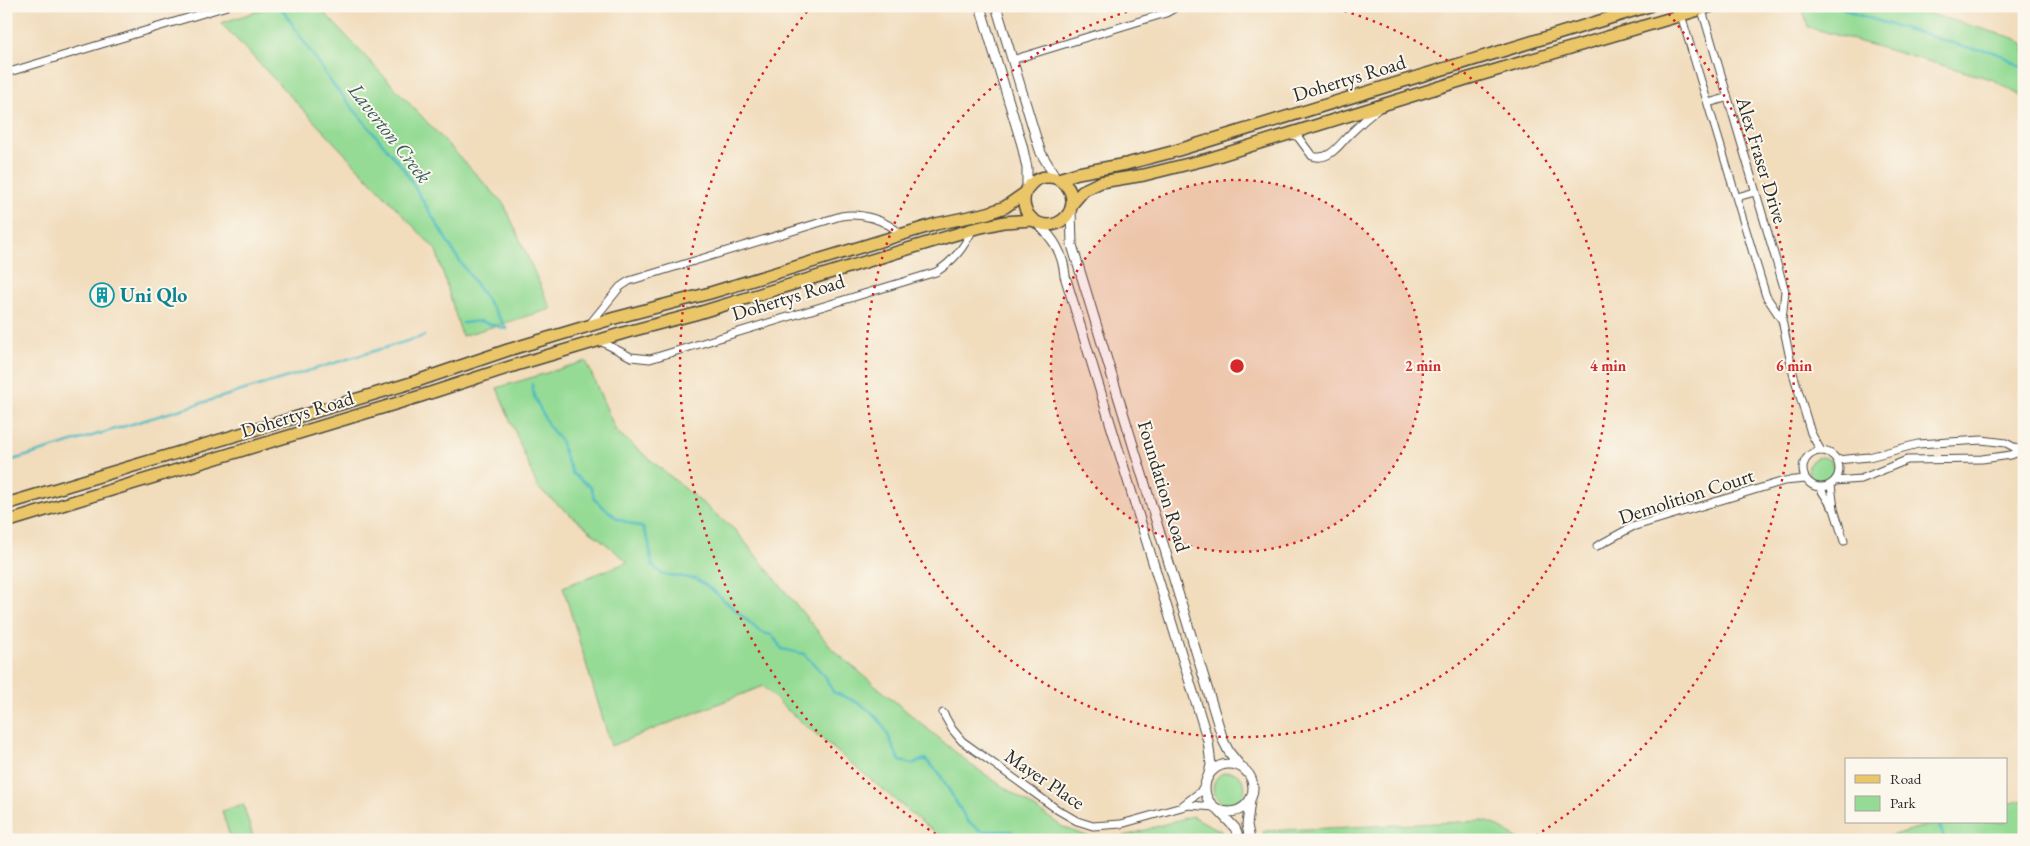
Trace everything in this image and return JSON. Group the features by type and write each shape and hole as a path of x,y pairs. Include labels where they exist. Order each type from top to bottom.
{"main road":[{"name":"Dohertys Road","path":"1057,179 1172,152 1649,6"},
{"name":"Dohertys Road","path":"1071,207 1084,190 1101,182 1161,172 1682,11 1704,7"},
{"path":"1461,64 1466,78"},
{"path":"1042,178 1057,179 1069,189 1071,207 1065,218 1057,224 1047,225 1035,222 1024,208 1026,191 1033,182 1042,178"},
{"name":"Dohertys Road","path":"6,504 410,383 508,350 710,293 936,224 998,210 1026,191"},
{"name":"Dohertys Road","path":"11,521 422,396 598,340 695,314 973,229 1004,222 1035,222"},
{"path":"6,529 11,521"}],"street":[{"path":"6,73 227,6"},
{"path":"980,6 1022,145 1027,168 1026,191"},
{"path":"996,6 1041,153 1057,179"},
{"path":"1012,60 1166,13 1178,6"},
{"name":"Alex Fraser Drive","path":"1704,7 1726,98 1785,290 1782,320 1793,373 1811,433 1821,451"},
{"name":"Alex Fraser Drive","path":"1682,11 1766,296 1782,320"},
{"path":"1708,103 1726,98"},
{"name":"Dohertys Road","path":"1289,133 1298,137 1312,156 1322,156 1338,149 1349,135 1387,103"},
{"path":"1737,197 1755,192"},
{"name":"Foundation Road","path":"1071,207 1072,245 1223,740 1228,752 1241,767"},
{"path":"589,326 620,287 629,281 841,216 858,214 888,225 901,234"},
{"name":"Foundation Road","path":"1035,222 1052,236 1058,246 1064,265 1065,276 1208,741 1210,765 1208,778"},
{"name":"Dohertys Road","path":"598,340 631,357 650,358 936,272 957,255 973,229"},
{"name":"Alex Fraser Drive","path":"1811,433 1811,454"},
{"path":"1837,460 1869,457 1918,444 1982,440 2006,443 2023,452"},
{"path":"1890,450 1895,464"},
{"path":"1834,509 1820,488 1809,484 1806,479 1803,469 1804,463 1811,454 1821,451 1830,453 1837,460 1840,471 1833,483 1834,509 1844,542"},
{"path":"1820,488 1833,483 1861,479 1907,460 1982,459 2023,452"},
{"name":"Demolition Court","path":"1787,480 1803,469"},
{"name":"Demolition Court","path":"1597,546 1632,527 1787,480 1806,479"},
{"name":"Mayer Place","path":"943,713 952,729 962,741 1058,810 1077,821 1092,826 1121,824 1189,805 1216,808"},
{"path":"1216,808 1232,812 1246,806 1250,800 1253,792 1251,778 1241,767 1234,765 1219,766 1208,778 1206,794 1216,808 1235,828 1240,840"},
{"name":"Mayer Place","path":"1178,807 1192,800 1200,792 1208,778"},
{"path":"1250,800 1247,825 1250,840"}],"green space":[{"path":"274,6 318,6 504,204 551,309 462,336 436,250 221,23"},
{"path":"1802,6 1902,6 2014,38 2024,44 2024,98 1994,80 1808,27"},
{"path":"586,361 616,431 736,531 833,650 971,765 1063,827 1089,837 1105,839 1122,837 1192,816 1221,831 1223,840 947,840 924,824 785,708 763,686 611,746 563,587 628,562 538,488 497,388"},
{"path":"1821,457 1830,461 1834,470 1830,479 1821,483 1812,479 1808,470 1812,461"},
{"path":"1229,772 1241,776 1245,788 1241,800 1229,804 1217,800 1213,788 1217,776"},
{"path":"2024,800 2024,840 1875,840 1933,824 2008,824 2008,804"},
{"path":"243,804 254,840 231,840 222,811"},
{"path":"1483,821 1494,824 1520,840 1266,840 1263,831"}],"waterway":[{"name":"Laverton Creek","path":"280,6 331,82 403,168 457,257 507,329"},
{"path":"1838,6 1855,14 1970,48 1990,51 2024,68"},
{"path":"463,323 480,321 506,329"},
{"path":"6,462 424,336"},
{"name":"Laverton Creek","path":"532,384 534,396 548,425 561,441 573,474 591,487 595,500 618,519 643,528 649,543 652,565 662,574 696,579 710,588 757,629 772,635 782,649 804,654 825,676 833,692 858,703 878,719 900,761 913,764 925,759 939,773 968,822 982,831 1011,831 1019,840"},
{"path":"1939,824 1945,840"}],"place":[{"name":"Uni Qlo","path":"102,295"}]}
